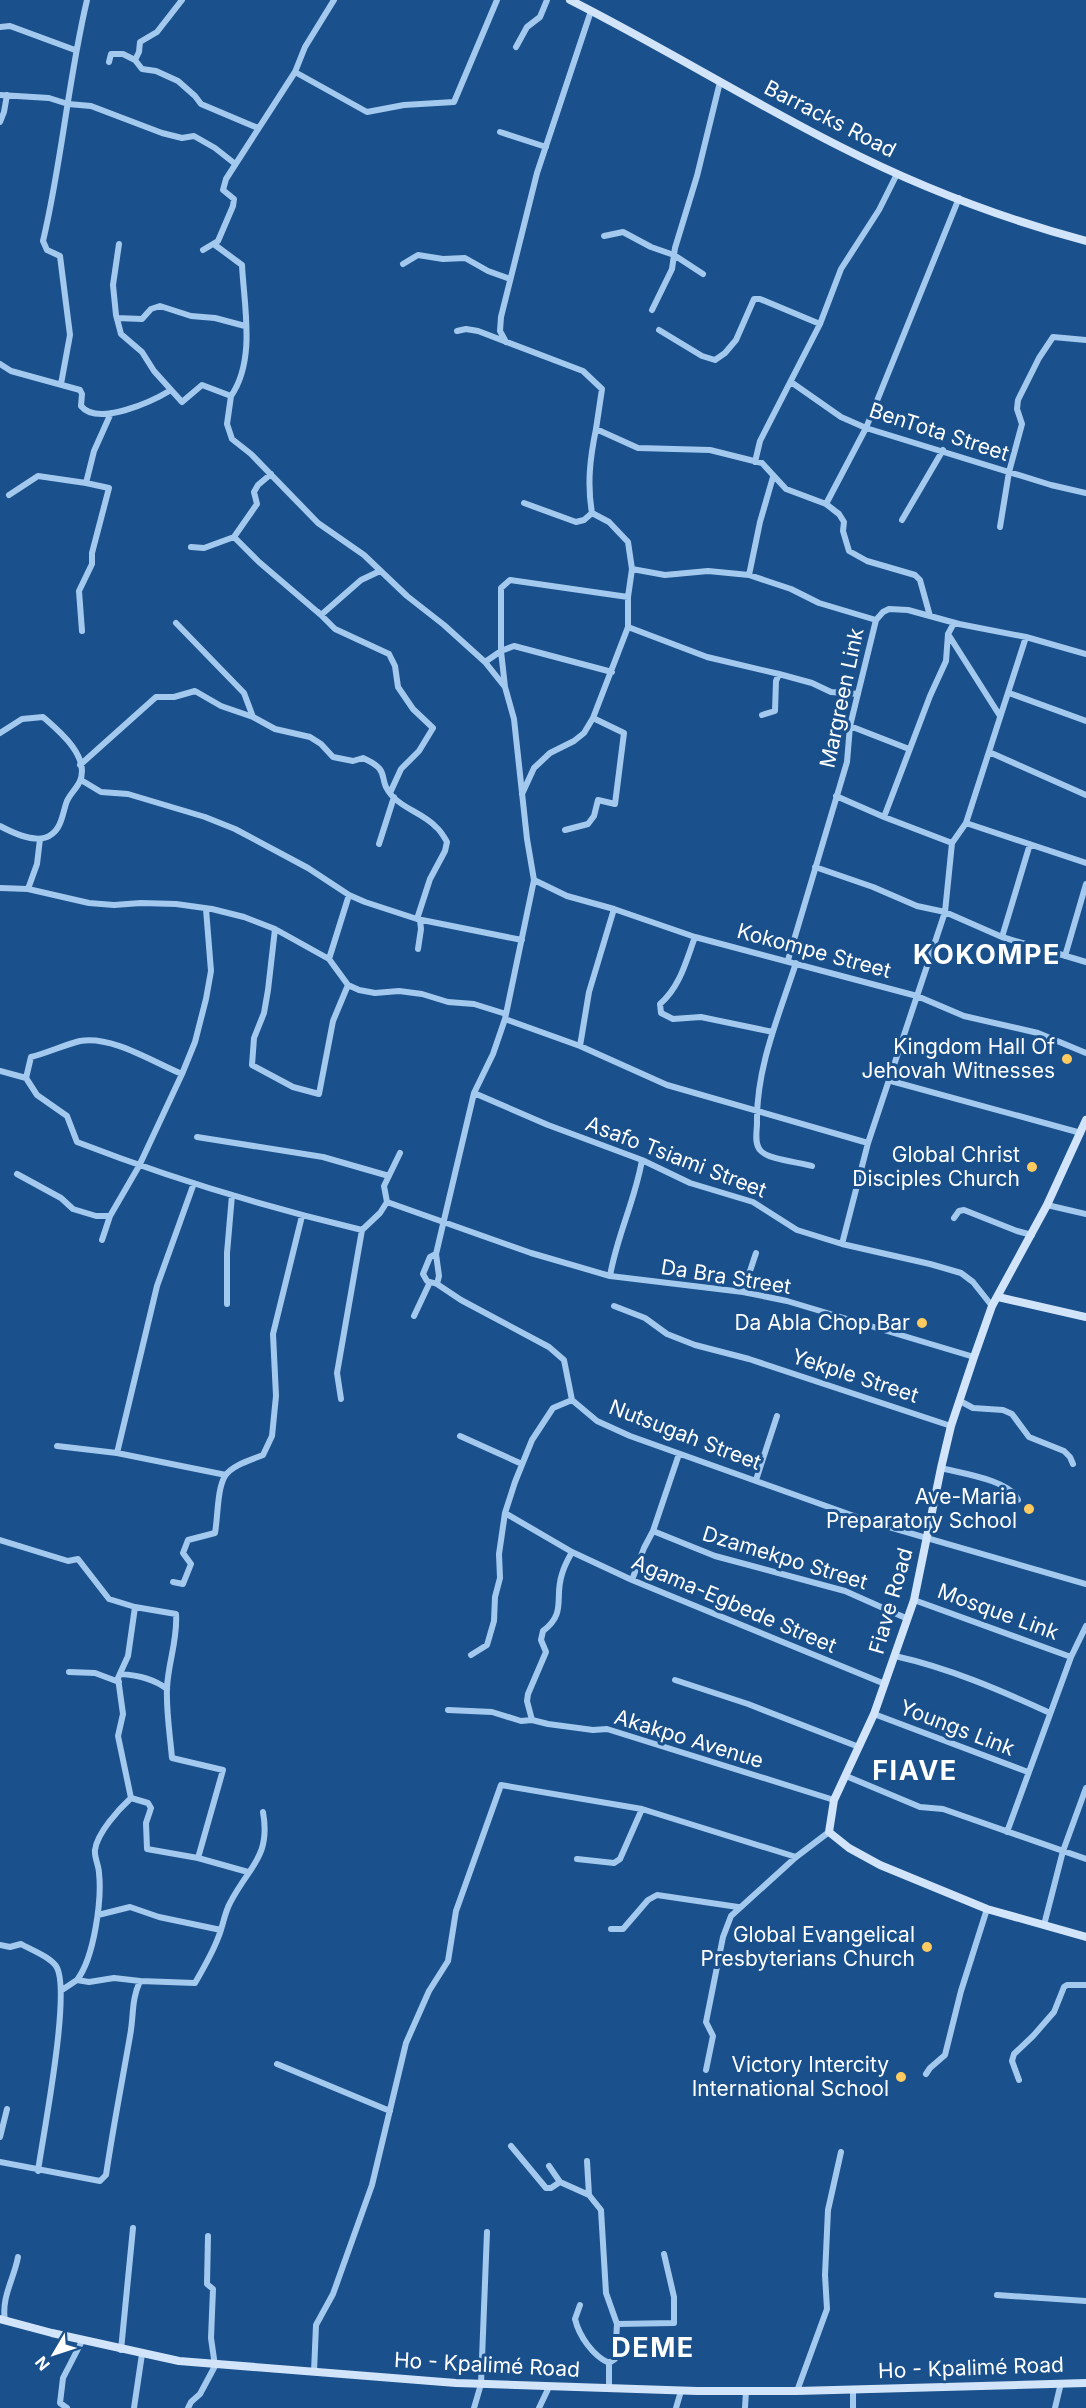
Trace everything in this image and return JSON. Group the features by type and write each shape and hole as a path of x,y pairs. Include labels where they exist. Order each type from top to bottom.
{"street":[{"path":"61,384 70,335 60,256 47,250 43,241 62,149 75,50 87,0"},
{"path":"135,60 140,42 157,32 182,0"},
{"path":"203,250 215,245 234,204 234,199 223,190 234,163 295,72 305,47 334,0"},
{"path":"295,72 367,112 404,105 454,102 497,0"},
{"path":"516,47 527,27 540,17 547,0"},
{"name":"Barracks Road","path":"570,0 840,147 897,174 1018,221 1086,241"},
{"path":"506,342 500,326 537,173 591,11"},
{"path":"0,27 10,26 75,50"},
{"path":"109,62 111,54 123,54 135,60 142,69 156,71 178,81 201,104 258,128"},
{"path":"652,310 672,269 720,82"},
{"path":"0,122 4,112 4,95 49,98 68,104 91,106 183,138 197,136 234,163"},
{"path":"500,132 546,147"},
{"path":"755,462 760,441 820,324 841,269 879,210 897,174"},
{"path":"826,504 866,428 959,198"},
{"path":"604,236 623,232 651,247 674,255 704,274"},
{"path":"119,244 113,285 117,318 123,337 136,346 154,371 182,402 202,385 231,396"},
{"path":"215,245 242,265 246,326 244,363 240,382 231,396 228,424 232,439 251,454 318,523 364,555 485,662 505,687"},
{"path":"403,264 418,255 442,259 465,258 488,271 510,279"},
{"path":"659,330 702,357 715,360 725,353 736,340 754,299 760,299 820,324"},
{"path":"117,318 142,319 151,309 160,306 191,316 215,318 246,326"},
{"path":"457,331 472,330 583,370 602,389 590,458 588,491 592,513"},
{"path":"1000,527 1009,472 1017,451 1022,424 1017,409 1018,400 1039,358 1053,337 1086,340"},
{"path":"0,364 11,371 82,392 81,406 85,410 99,414 147,404 171,390"},
{"name":"BenTota Street","path":"791,382 841,417 866,428 1086,493"},
{"path":"86,483 94,451 111,412"},
{"path":"596,429 638,448 710,450 762,464 786,489 826,504 839,514 844,522 843,531 849,551 867,561 915,575 920,580 930,616"},
{"path":"902,520 943,450"},
{"path":"191,548 204,548 234,537 257,504 254,492 258,485 271,474"},
{"path":"9,495 38,476 58,477 109,488 92,553 92,564 79,591 82,631"},
{"path":"749,575 760,522 773,477"},
{"path":"524,503 576,522 584,520 592,513"},
{"path":"522,794 534,768 550,753 574,741 584,733 612,672 628,627 628,597 632,569 628,542 609,522 592,513"},
{"path":"234,537 335,629 389,654 395,666 398,687 413,710 433,728 419,751 401,769 379,844"},
{"path":"632,569 665,576 708,571 749,575 790,589 828,607 876,620"},
{"path":"318,612 321,615 361,580 380,571"},
{"path":"414,1316 439,1276 436,1254 474,1093 493,1054 506,1017 534,880 514,719 505,687 501,651 501,588 510,580 628,597"},
{"name":"Margreen Link","path":"788,960 847,762 850,726 876,620 883,612 897,608 954,623 1026,637 1086,654"},
{"path":"176,623 244,693 253,717"},
{"path":"884,817 909,749 946,661 948,634 954,623"},
{"path":"628,627 707,657 812,683 831,692 858,694"},
{"path":"948,634 1000,716"},
{"path":"842,1244 868,1143 891,1081 945,912 952,843 966,823 1026,637"},
{"path":"485,662 501,651 514,646 612,672"},
{"path":"762,715 775,711 776,681 779,674"},
{"path":"80,765 156,696 174,697 195,691 221,706 253,717 275,729 310,737 321,744 333,757 353,761 363,758 378,764 383,771 385,786 392,795 437,827 447,842 445,851 430,879 418,919 421,929 418,949"},
{"path":"1009,693 1086,721"},
{"path":"0,733 22,719 43,717 74,748 80,765 81,780 68,799 62,819 53,834 40,839 13,833 0,826"},
{"path":"565,830 588,824 594,816 598,800 615,804 624,733 593,717"},
{"path":"850,726 909,749"},
{"path":"988,752 1086,795"},
{"path":"81,780 101,792 128,794 215,821 308,868 350,895 418,919 522,940"},
{"path":"836,796 952,843"},
{"path":"966,823 1086,864"},
{"path":"28,889 37,864 40,839"},
{"path":"1002,937 1030,844"},
{"path":"815,867 873,887 917,906 945,912 1002,937 1086,962"},
{"name":"Kokompe Street","path":"534,880 567,896 614,909 695,937 917,996 964,1016 1038,1033 1086,1053"},
{"path":"1065,956 1086,884"},
{"path":"0,888 28,889 106,904 176,904 244,916 275,929 329,958 348,985 375,993 399,991 422,994 448,1002 474,1004 667,1084 868,1143"},
{"path":"329,958 350,895"},
{"path":"102,1240 110,1216 139,1166 195,1042 211,971 206,909"},
{"path":"580,1046 589,992 614,909"},
{"path":"275,929 268,990 264,1013 254,1038 252,1065 293,1087 319,1094 333,1021 348,985"},
{"path":"695,937 678,983 660,1004 661,1013 673,1019 701,1017 773,1032"},
{"path":"796,963 762,1072 755,1111 757,1144 762,1152 784,1161 797,1161 812,1166"},
{"path":"26,1078 31,1057 80,1041 98,1040 125,1048 182,1074"},
{"path":"0,1071 26,1078 37,1095 67,1116 77,1142 139,1166 232,1195 302,1216 362,1230"},
{"path":"891,1081 1081,1133"},
{"name":"Asafo Tsiami Street","path":"474,1093 548,1125 642,1160 697,1185 753,1202 796,1230 842,1244 961,1273 973,1282 992,1306"},
{"name":"Fiave Road","path":"829,1832 834,1800 874,1714 914,1600 940,1468 951,1426 992,1306 1032,1235 1086,1120"},
{"path":"197,1137 323,1157 388,1176"},
{"path":"341,1399 337,1373 362,1230 380,1213 387,1202 384,1186 400,1153"},
{"path":"610,1276 615,1245 637,1189 642,1160"},
{"path":"17,1174 82,1213 110,1216"},
{"path":"117,1453 157,1286 194,1183"},
{"path":"227,1304 227,1253 232,1195"},
{"name":"Da Bra Street","path":"387,1202 610,1276 743,1292 787,1301 974,1357"},
{"path":"1047,1205 1086,1214"},
{"path":"954,1218 959,1211 964,1210 1032,1235"},
{"path":"173,1582 183,1584 191,1563 183,1553 188,1540 215,1533 221,1488 226,1475 236,1467 263,1455 272,1436 276,1396 273,1334 302,1216"},
{"path":"743,1292 756,1253"},
{"path":"436,1254 430,1257 423,1274 461,1300 549,1347 564,1360 572,1400 553,1408 532,1440 522,1464 505,1513 499,1554 500,1578 495,1597 494,1621 487,1645 471,1655"},
{"path":"998,1297 1086,1317"},
{"name":"Yekple Street","path":"614,1306 645,1318 667,1334 695,1345 749,1359 951,1426"},
{"name":"Nutsugah Street","path":"572,1400 597,1421 679,1454 868,1521 1086,1584"},
{"path":"960,1401 982,1410 1008,1411 1018,1420 1029,1437 1068,1454 1073,1464"},
{"path":"756,1480 777,1416"},
{"path":"460,1436 522,1464"},
{"path":"57,1446 117,1453 226,1475"},
{"path":"632,1580 653,1531 679,1454"},
{"path":"940,1468 1007,1487 1016,1494 1018,1500"},
{"name":"Agama-Egbede Street","path":"505,1513 572,1552 632,1580 885,1684"},
{"name":"Dzamekpo Street","path":"653,1531 715,1556 845,1591 908,1619"},
{"path":"0,1540 68,1561 78,1559 109,1599 135,1607 176,1614 177,1626 169,1663 167,1689 172,1758 223,1770 198,1858"},
{"path":"532,1720 527,1701 528,1694 546,1652 541,1640 543,1631 551,1625 558,1614 561,1575 572,1552"},
{"name":"Mosque Link","path":"914,1600 1071,1657"},
{"path":"131,1798 118,1736 123,1714 119,1682 128,1656 135,1607"},
{"path":"1007,1832 1071,1657 1086,1628"},
{"path":"895,1656 930,1663 1050,1713"},
{"path":"69,1672 95,1673 119,1682"},
{"path":"120,1674 136,1675 159,1683 167,1689"},
{"path":"675,1680 748,1704 859,1747"},
{"name":"Akakpo Avenue","path":"448,1710 492,1712 520,1721 532,1720 593,1730 607,1729 834,1800"},
{"name":"Youngs Link","path":"874,1714 1028,1772"},
{"path":"846,1776 920,1807 943,1809 1086,1860"},
{"path":"314,2372 316,2325 333,2294 372,2185 406,2043 429,1991 448,1961 456,1911 501,1785 642,1809 796,1857"},
{"path":"1044,1925 1063,1851 1086,1788"},
{"path":"131,1798 148,1803 151,1808 146,1823 147,1849 198,1858 248,1872"},
{"path":"62,1990 78,1980 84,1971 98,1915 99,1872 95,1850 113,1815 131,1798"},
{"path":"577,1859 614,1863 620,1858 642,1809"},
{"path":"78,1980 89,1982 114,1978 195,1983 221,1929 228,1905 248,1872 260,1858 266,1832 263,1812"},
{"path":"706,2070 713,2036 706,2022 711,1991 723,1937 731,1916 738,1907 796,1857 829,1832 849,1848 880,1865 987,1909 1086,1937"},
{"path":"612,1929 623,1929 648,1900 657,1895 738,1907"},
{"path":"98,1915 130,1907 159,1917 221,1929"},
{"path":"926,2074 945,2055 961,1991 987,1909"},
{"path":"0,1945 10,1947 21,1944 56,1965 62,1982 62,2011 38,2171"},
{"path":"0,2162 100,2181 106,2175 116,2104 131,2034 133,1996 140,1981"},
{"path":"1019,2080 1012,2061 1014,2054 1034,2036 1054,2012 1067,1984 1086,1985"},
{"path":"277,2064 390,2111"},
{"path":"0,2137 7,2109"},
{"path":"511,2146 546,2188 551,2188 560,2182"},
{"path":"797,2391 827,2309 825,2255 828,2210 841,2152"},
{"path":"587,2161 589,2195"},
{"path":"549,2166 560,2182 589,2195 601,2210 606,2293 617,2324 615,2359 609,2363"},
{"path":"121,2350 133,2228"},
{"path":"474,2408 481,2384 487,2232"},
{"path":"188,2408 200,2394 215,2366 211,2338 213,2289 207,2284 208,2236"},
{"path":"617,2324 674,2323 674,2297 664,2254"},
{"path":"2,2320 10,2281 16,2270 18,2257"},
{"path":"997,2295 1086,2301"},
{"path":"580,2305 575,2319 580,2334 601,2360 609,2363"},
{"name":"Ho - Kpalimé Road","path":"2,2320 121,2350 215,2366 481,2384 681,2391 797,2391 1086,2383"},
{"path":"67,2408 60,2403 63,2378 82,2341"},
{"path":"134,2408 142,2354"},
{"path":"609,2363 609,2389"},
{"path":"1055,2408 1061,2383"},
{"path":"539,2408 549,2387"},
{"path":"853,2408 854,2390"},
{"path":"676,2408 681,2391"},
{"path":"745,2408 746,2391"}],"place":[{"name":"Kingdom Hall Of Jehovah Witnesses","path":"1067,1059"},
{"name":"Global Christ Disciples Church","path":"1032,1167"},
{"name":"Da Abla Chop Bar","path":"922,1323"},
{"name":"Ave-Maria Preparatory School","path":"1029,1509"},
{"name":"Global Evangelical Presbyterians Church","path":"927,1947"},
{"name":"Victory Intercity International School","path":"901,2077"}],"district":[{"name":"KOKOMPE","path":"987,955"},
{"name":"FIAVE","path":"915,1771"},
{"name":"DEME","path":"653,2348"}]}
